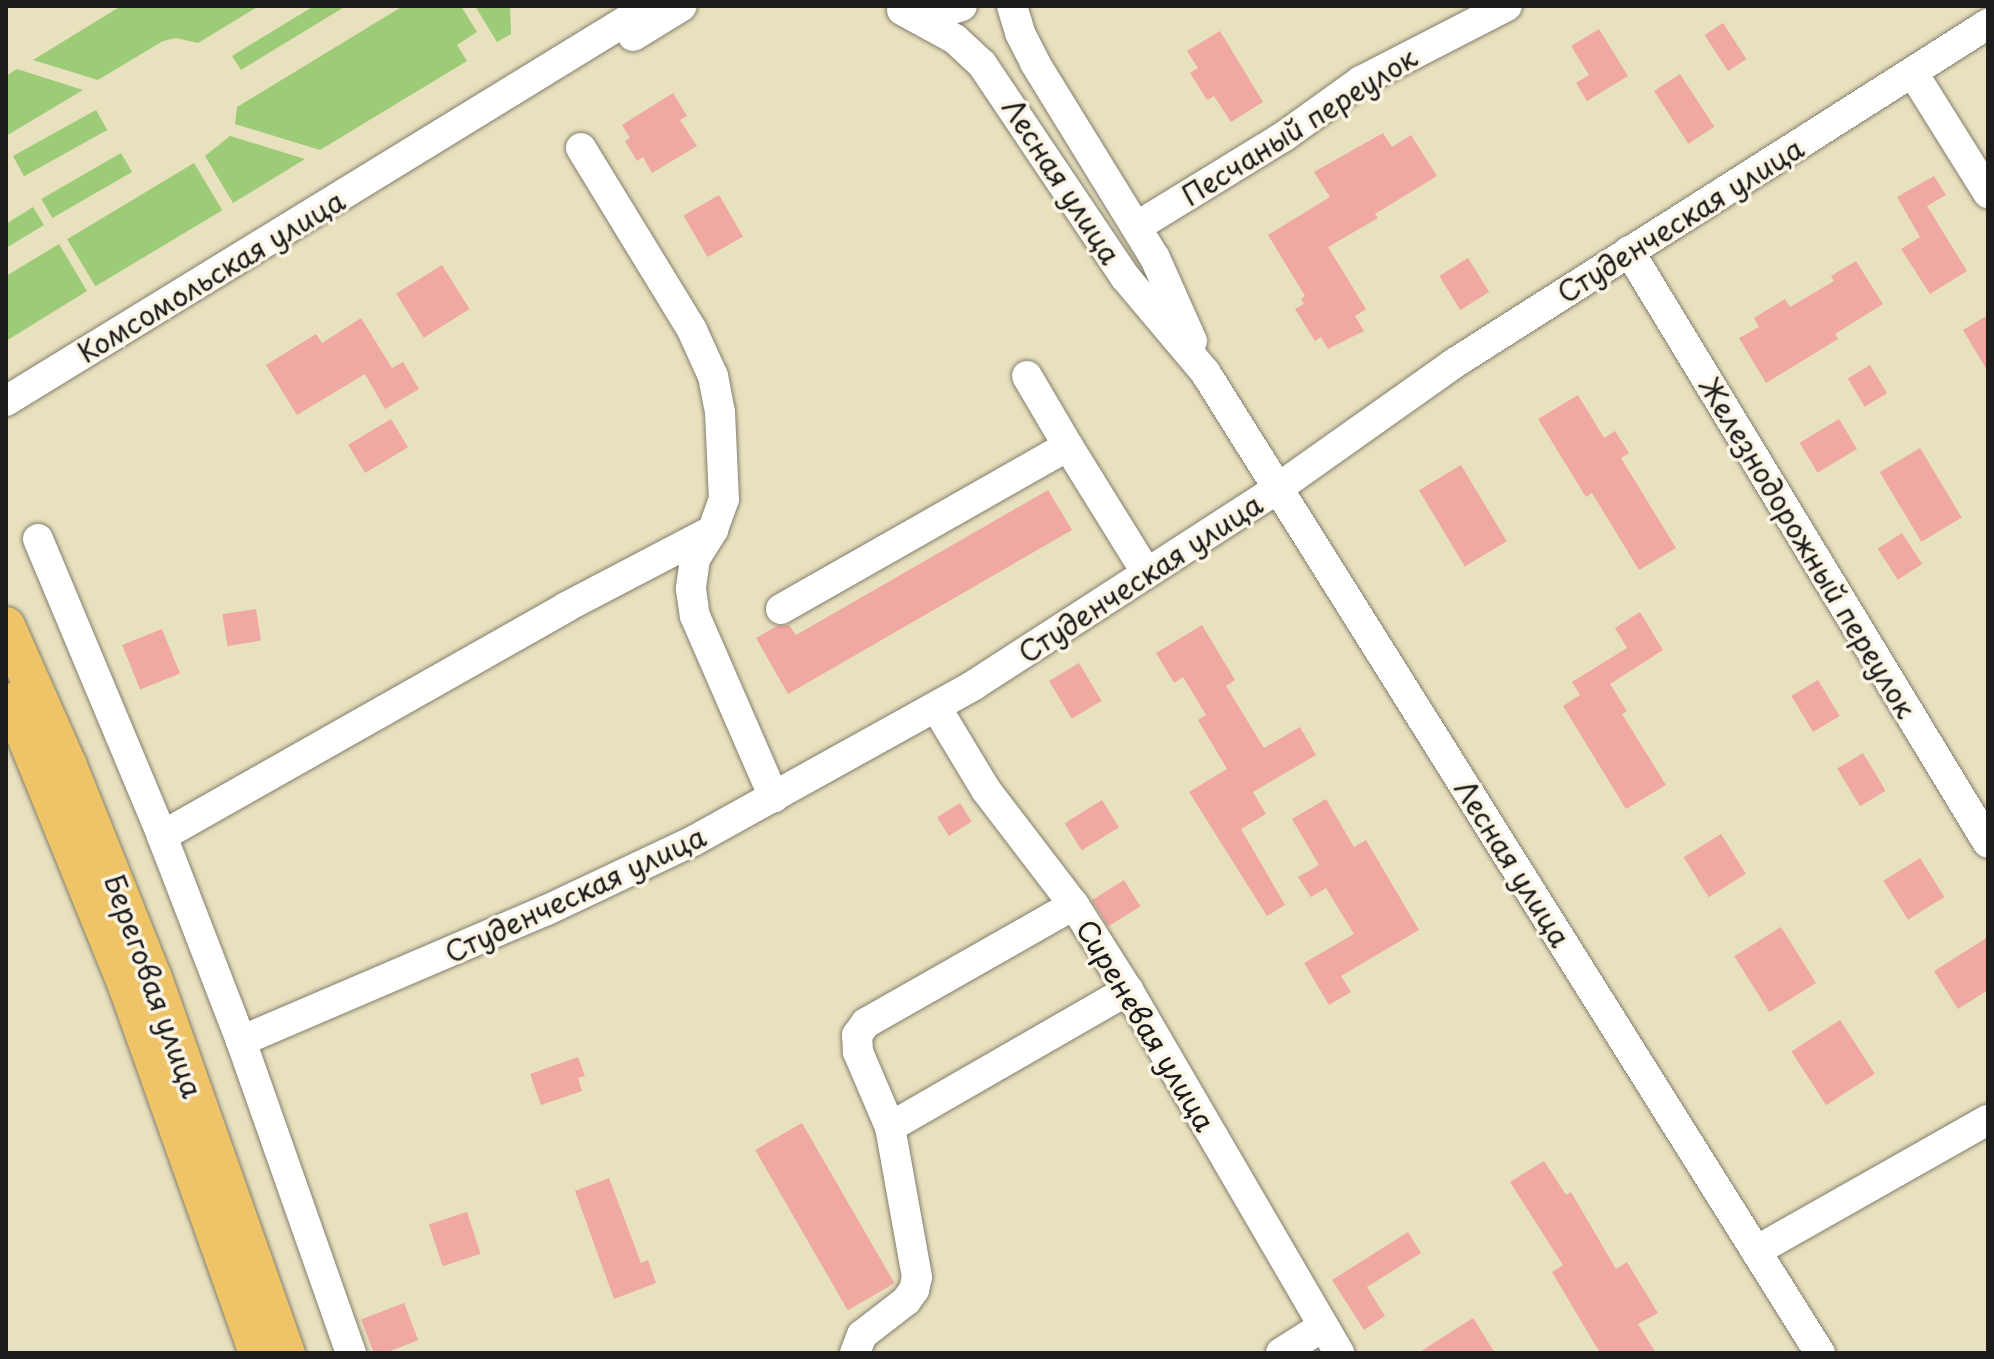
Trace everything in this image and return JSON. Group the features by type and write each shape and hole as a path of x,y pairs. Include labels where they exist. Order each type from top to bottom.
{"main road":[{"name":"Береговая улица","path":"6,626 68,766 153,978 286,1353"},
{"name":"Береговая улица","path":"6,689 128,988 258,1353"}],"street":[{"name":"Комсомольская улица","path":"6,401 650,6"},
{"name":"Комсомольская улица","path":"416,151 550,87 682,6"},
{"path":"895,7 929,14 962,6"},
{"name":"Лесная улица","path":"1012,6 1035,63 1155,258 1205,372"},
{"name":"Песчаный переулок","path":"1136,227 1283,137 1361,81 1507,6"},
{"name":"Лесная улица","path":"895,7 955,39 982,64 1125,277 1205,372 1820,1353"},
{"name":"Студенческая улица","path":"241,1041 545,911 693,841 936,707 1278,488 1453,364 1988,24"},
{"path":"1913,73 1988,193"},
{"path":"581,148 692,330 713,376 726,471 724,499 720,526 695,559 691,589 695,616 774,798"},
{"name":"Железнодорожный переулок","path":"1629,251 1988,843"},
{"path":"1027,376 1146,572"},
{"path":"781,609 1068,446"},
{"path":"162,836 566,607 720,526"},
{"path":"38,539 162,836 241,1041 351,1353"},
{"name":"Сиреневая улица","path":"936,707 1000,811 1074,905 1128,990 1339,1353"},
{"path":"855,1353 862,1335 906,1301 917,1277 890,1127 858,1052 857,1035 866,1023 1074,905"},
{"path":"890,1127 1128,990"},
{"path":"1756,1251 1988,1120"},
{"path":"1281,1353 1322,1327"}],"green space":[{"path":"121,6 259,6 198,43 176,38 163,41 98,80 33,60"},
{"path":"314,6 346,6 241,70 232,56"},
{"path":"403,6 461,6 477,32 457,45 467,61 320,150 235,124 237,107"},
{"path":"475,6 510,6 511,34 497,42"},
{"path":"17,69 83,90 6,136 6,76"},
{"path":"96,110 107,130 24,176 13,156"},
{"path":"230,136 305,159 233,203 205,156"},
{"path":"121,153 132,172 52,218 41,199"},
{"path":"194,163 222,210 95,286 67,239"},
{"path":"33,207 44,225 6,248 6,224"},
{"path":"59,244 87,291 6,341 6,276"}],"building":[{"path":"1723,23 1746,59 1728,71 1705,35"},
{"path":"1599,29 1628,76 1587,101 1576,83 1589,75 1571,46"},
{"path":"1220,31 1263,102 1231,122 1214,96 1207,100 1190,73 1198,68 1187,51"},
{"path":"1680,74 1714,127 1688,144 1654,91"},
{"path":"673,93 687,116 680,120 697,146 652,173 643,157 637,161 625,141 630,138 622,125"},
{"path":"1383,133 1392,147 1411,135 1437,176 1375,214 1378,218 1328,247 1366,309 1355,316 1364,331 1328,349 1321,337 1315,341 1295,309 1304,304 1301,299 1305,296 1268,235 1330,197 1314,172"},
{"path":"1934,176 1946,195 1927,206 1967,271 1930,294 1901,249 1920,237 1897,197"},
{"path":"719,195 743,237 707,257 683,216"},
{"path":"1468,258 1489,292 1460,310 1439,276"},
{"path":"1856,261 1883,304 1835,334 1838,339 1766,383 1739,338 1759,327 1754,318 1785,299 1790,307 1834,281 1831,276"},
{"path":"442,265 470,309 424,338 396,294"},
{"path":"1988,315 1988,372 1963,330"},
{"path":"361,318 392,368 403,362 419,389 385,409 365,374 297,415 266,365 316,334 322,343"},
{"path":"1870,365 1887,393 1865,407 1848,378"},
{"path":"1578,395 1604,438 1615,431 1629,453 1621,458 1676,548 1639,570 1592,493 1586,497 1538,419"},
{"path":"391,419 408,447 365,473 348,445"},
{"path":"1839,419 1857,449 1818,473 1800,443"},
{"path":"1920,448 1962,517 1921,542 1880,472"},
{"path":"1461,465 1507,541 1465,567 1419,490"},
{"path":"1048,490 1072,530 788,694 756,638 777,626 789,625 796,635"},
{"path":"1902,533 1922,564 1898,580 1878,549"},
{"path":"256,609 261,641 227,646 222,614"},
{"path":"1640,612 1663,650 1610,684 1627,711 1622,714 1666,785 1626,809 1563,706 1580,695 1572,682 1627,648 1615,628"},
{"path":"1202,625 1235,680 1226,686 1264,748 1300,727 1316,755 1253,792 1266,814 1241,829 1285,905 1267,916 1189,792 1227,769 1198,720 1206,715 1183,677 1174,683 1156,653"},
{"path":"162,629 180,674 140,690 122,645"},
{"path":"1079,663 1102,701 1072,719 1049,681"},
{"path":"1818,680 1840,716 1813,732 1791,696"},
{"path":"1863,753 1886,791 1860,806 1837,768"},
{"path":"1326,799 1354,847 1366,840 1419,930 1341,976 1351,992 1329,1005 1304,963 1354,934 1326,888 1311,897 1298,877 1319,865 1292,819"},
{"path":"1102,800 1119,827 1082,850 1065,823"},
{"path":"960,803 972,822 949,836 937,817"},
{"path":"1721,834 1746,874 1709,897 1684,857"},
{"path":"1920,858 1944,897 1908,920 1884,881"},
{"path":"1124,880 1140,906 1108,926 1092,900"},
{"path":"1781,927 1816,983 1769,1012 1734,956"},
{"path":"1988,937 1988,990 1958,1009 1934,971"},
{"path":"1840,1020 1875,1074 1826,1105 1791,1052"},
{"path":"578,1057 585,1076 578,1078 582,1091 541,1105 530,1074"},
{"path":"802,1123 894,1283 848,1310 755,1150"},
{"path":"1544,1161 1566,1195 1571,1192 1616,1269 1627,1262 1658,1313 1638,1324 1656,1353 1600,1353 1552,1272 1563,1265 1510,1182"},
{"path":"609,1178 641,1263 648,1260 656,1283 614,1299 575,1191"},
{"path":"467,1212 481,1254 443,1266 429,1224"},
{"path":"1408,1232 1421,1253 1367,1287 1385,1316 1364,1330 1332,1280"},
{"path":"404,1303 418,1340 385,1353 374,1353 361,1319"},
{"path":"1473,1318 1495,1353 1418,1353"}]}
